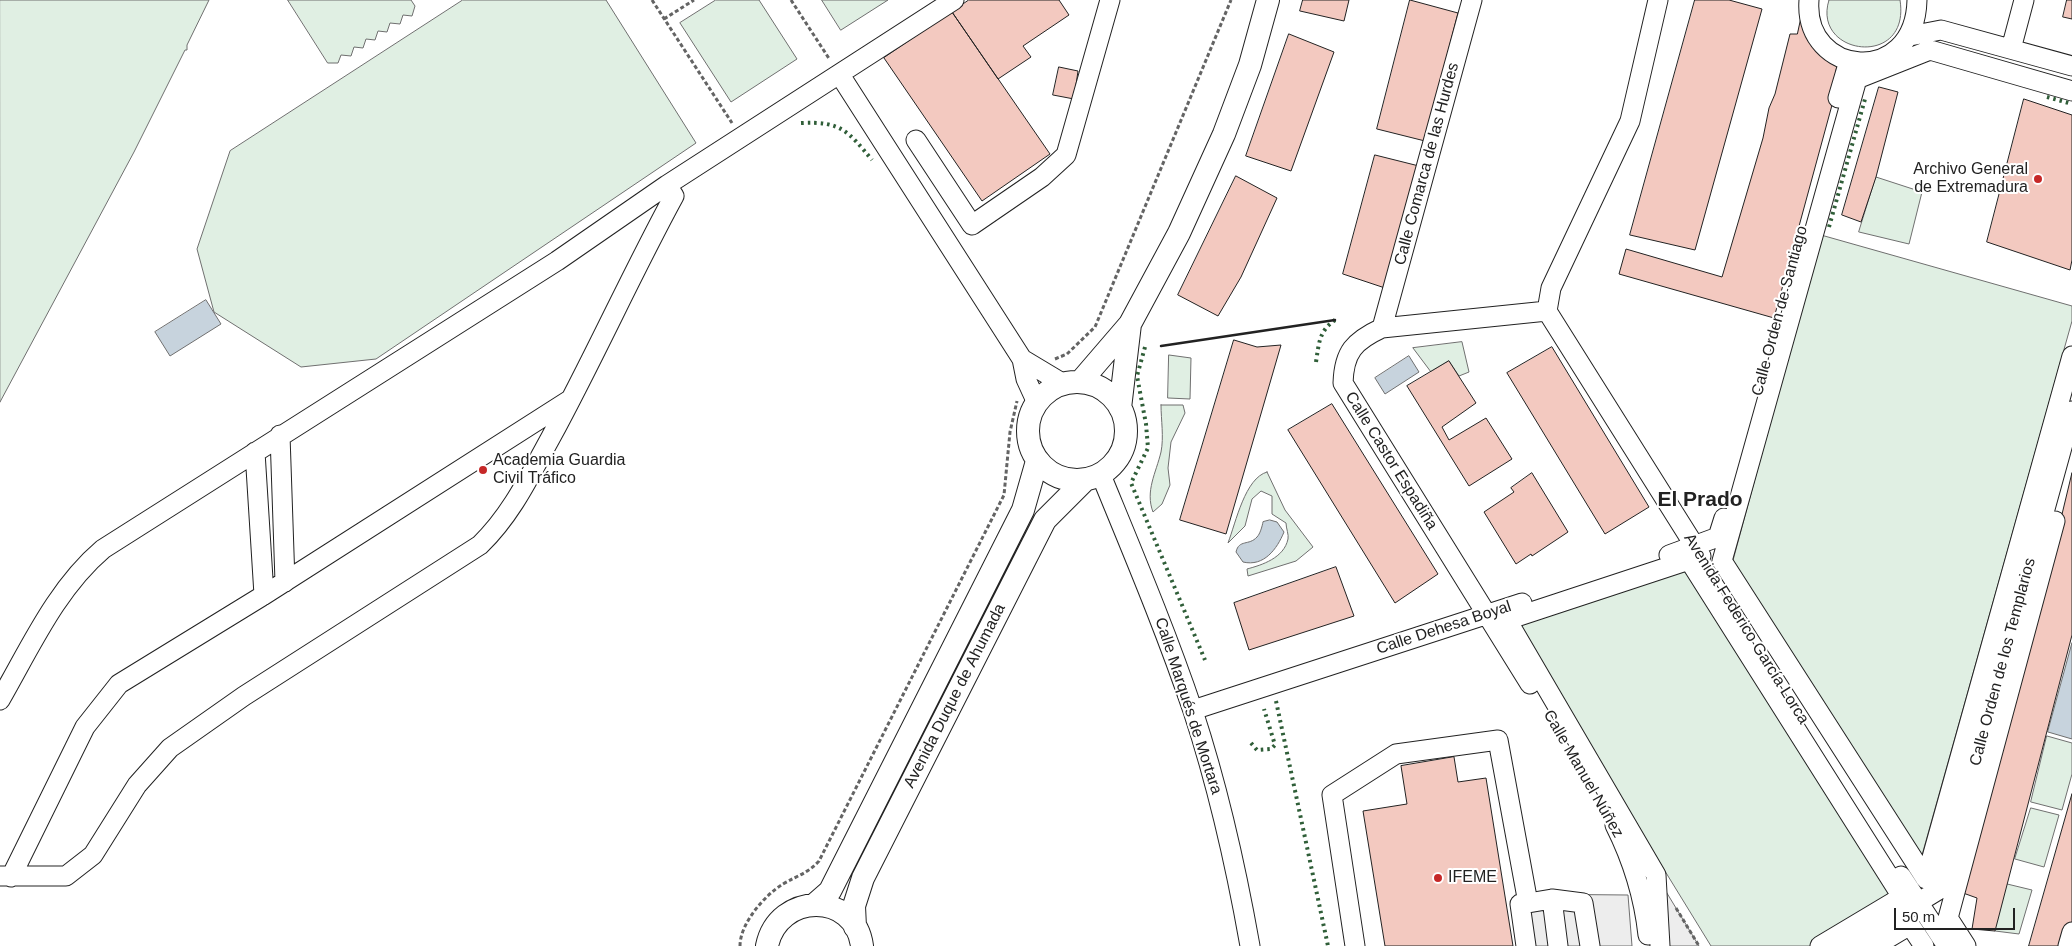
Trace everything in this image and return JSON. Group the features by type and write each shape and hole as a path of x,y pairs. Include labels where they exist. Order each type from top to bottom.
{"main road":[{"path":"1072,382 1098,386 1110,394 1120,408 1126,426 1125,443 1116,462 1093,477 1064,480 1049,472 1037,461 1028,444 1027,427 1032,410 1045,392 1072,382 1130,324 1179,233 1224,134 1250,65 1268,0"},
{"path":"1120,408 1130,324"},
{"name":"Avenida Duque de Ahumada","path":"814,905 830,892 1014,528 1022,510 1037,461"},
{"name":"Avenida Duque de Ahumada","path":"858,936 854,906 863,878 1045,520 1093,477"},
{"path":"767,946 770,933 782,917 802,906 828,907 839,912 858,936"}],"street":[{"path":"0,700 66,587 85,565 103,549 557,261 667,185 954,0"},
{"path":"916,140 972,225 1042,176 1066,155 1110,0"},
{"name":"Calle Comarca de las Hurdes","path":"1382,328 1472,0"},
{"path":"1547,311 1551,288 1630,121 1658,0"},
{"path":"1809,0 1808,11 1812,28 1820,42 1833,54 1849,61 1866,62 1884,58 1898,49 1910,36 1916,18 1917,0"},
{"path":"1917,0 1941,30"},
{"path":"2011,49 2024,0"},
{"path":"1910,36 1941,30 2072,66"},
{"path":"2072,91 1930,50 1857,79 1722,561 1926,879 2072,356"},
{"name":"Calle Orden de Santiago","path":"1695,546 1718,537 1849,61"},
{"path":"840,75 1033,374 1037,403"},
{"path":"573,397 285,582 119,684 85,727 5,876 66,876 93,855 137,785 170,748 244,696 480,545 498,528 514,504 573,397 674,196 667,185"},
{"name":"Calle Castor Espadiña","path":"1486,614 1343,383 1344,364 1352,348 1362,338 1382,328 1547,311"},
{"name":"Avenida Federico García Lorca","path":"1547,311 1947,946"},
{"path":"1033,374 1072,382"},
{"name":"Calle Orden de los Templarios","path":"1847,946 1940,889 2068,458 2072,411"},
{"path":"280,435 285,582"},
{"path":"255,452 264,595"},
{"path":"1966,946 1948,918 2068,458"},
{"name":"Calle Marqués de Mortara","path":"1093,477 1158,614 1193,710 1224,822 1250,946"},
{"name":"Calle Dehesa Boyal","path":"1193,710 1695,546"},
{"path":"1660,946 1656,875 1506,620 1689,560 1902,897 1820,946"},
{"name":"Calle Manuel Núñez","path":"1486,614 1600,798 1619,833 1634,871 1646,914 1649,946"},
{"path":"1355,946 1332,795 1396,754 1498,740 1528,903"},
{"path":"1552,899 1558,946"},
{"path":"1526,946 1520,904 1552,899 1583,903 1590,946"},
{"path":"1875,946 1910,924 1924,946"},
{"path":"2068,946 2072,932"}],"path":[{"path":"652,0 742,137"},
{"path":"664,19 694,0"},
{"path":"791,0 840,75"},
{"path":"740,946 740,940 749,919 766,899 783,884 809,872 819,861 1004,495 1010,432 1018,384 1049,361 1067,354 1095,326 1231,0"},
{"path":"1675,906 1699,946"}],"green space":[{"path":"0,0 209,0 187,45 187,50 185,50 134,152 0,402"},
{"path":"288,0 411,0 415,6 412,16 403,15 400,24 390,23 387,32 378,31 375,40 366,39 363,48 354,47 351,56 341,55 338,63 328,63"},
{"path":"463,0 606,0 696,143 376,359 301,367 214,312 197,249 230,151"},
{"path":"716,0 759,0 797,59 731,102 680,23"},
{"path":"822,0 888,0 841,30"},
{"path":"1829,0 1900,0 1899,22 1891,37 1878,45 1862,47 1846,43 1834,33 1827,19"},
{"path":"1876,177 1922,192 1909,244 1859,232"},
{"path":"1821,235 2072,306 2072,321 1922,855 1731,569"},
{"path":"1462,342 1469,372 1459,376 1449,361 1431,372 1413,348"},
{"path":"1169,355 1191,358 1190,399 1168,398"},
{"path":"1161,405 1183,405 1185,413 1171,442 1168,468 1170,485 1162,504 1153,512 1150,497 1162,446"},
{"path":"1267,472 1285,510 1313,547 1296,561 1248,576 1247,569 1272,560 1286,546 1288,539 1286,523 1272,514 1272,496 1261,491 1252,499 1245,526 1228,543 1247,492 1259,476"},
{"path":"1691,569 1894,898 1812,946 1711,946 1515,627"},
{"path":"2047,736 2072,743 2072,774 2062,810 2031,802"},
{"path":"2031,808 2059,815 2044,867 2015,859"},
{"path":"2003,883 2032,890 2019,934 1995,931"}],"shaded area":[{"path":"206,300 221,324 170,356 155,332"},
{"path":"1409,356 1419,372 1385,394 1375,378"},
{"path":"1270,520 1277,522 1284,532 1278,545 1269,555 1257,562 1243,562 1236,552 1237,548 1239,545 1254,540 1259,534 1263,522"},
{"path":"2072,643 2072,739 2048,732"},
{"path":"1656,875 1699,946 1660,946"},
{"path":"1518,894 1628,895 1632,946 1518,946"}],"building":[{"path":"969,0 1059,0 1069,15 1023,46 1031,57 998,79 952,12"},
{"path":"1303,0 1349,0 1344,21 1300,11"},
{"path":"1410,0 1458,13 1425,141 1377,129"},
{"path":"1695,0 1729,0 1762,9 1695,250 1630,235"},
{"path":"2067,0 2072,0 2072,19 2063,17"},
{"path":"952,12 1050,154 982,201 884,58"},
{"path":"1802,14 1839,53 1836,71 1841,72 1774,318 1619,274 1626,249 1722,277 1763,138 1769,108 1775,94 1790,34 1797,34"},
{"path":"1289,34 1334,52 1291,171 1246,156"},
{"path":"1059,67 1078,71 1074,99 1053,95"},
{"path":"1879,87 1898,92 1876,177 1861,222 1842,215"},
{"name":"Archivo General de Extremadura","path":"2024,99 2072,115 2072,260 2070,270 1987,242"},
{"path":"1375,155 1419,166 1385,288 1343,274"},
{"path":"1236,176 1277,198 1241,277 1218,316 1178,295"},
{"path":"1234,340 1257,347 1281,345 1226,534 1180,520"},
{"path":"1552,347 1649,507 1605,534 1507,373"},
{"path":"1449,361 1476,403 1442,427 1449,440 1486,418 1512,459 1469,486 1407,386"},
{"path":"1332,404 1438,574 1395,603 1288,430"},
{"path":"1532,473 1568,532 1532,556 1531,554 1516,564 1484,512 1514,492 1511,488"},
{"path":"2072,473 2072,635 1995,931 1972,929 1977,898 1963,893 2027,660"},
{"path":"1336,567 1354,616 1249,650 1234,603"},
{"name":"IFEME","path":"1454,757 1458,782 1486,778 1513,946 1385,946 1363,811 1407,804 1401,766"},
{"path":"2072,794 2072,932 2068,946 2029,946"}],"hedge":[{"path":"2047,97 2072,104"},
{"path":"1829,227 1865,99"},
{"path":"801,123 835,126 850,135 872,160"},
{"path":"1316,362 1319,343 1323,333 1335,320"},
{"path":"1145,347 1137,376 1146,424 1148,448 1131,483 1205,660"},
{"path":"1276,701 1328,946"},
{"path":"1251,743 1257,750 1271,749 1275,745 1264,709"}],"wall":[{"path":"1161,346 1335,320"}],"place":[{"name":"Archivo General de Extremadura","path":"2038,179"},
{"name":"Academia Guardia Civil Tráfico","path":"483,470"},
{"name":"IFEME","path":"1438,878"}],"district":[{"name":"El Prado","path":"1700,500"}]}
